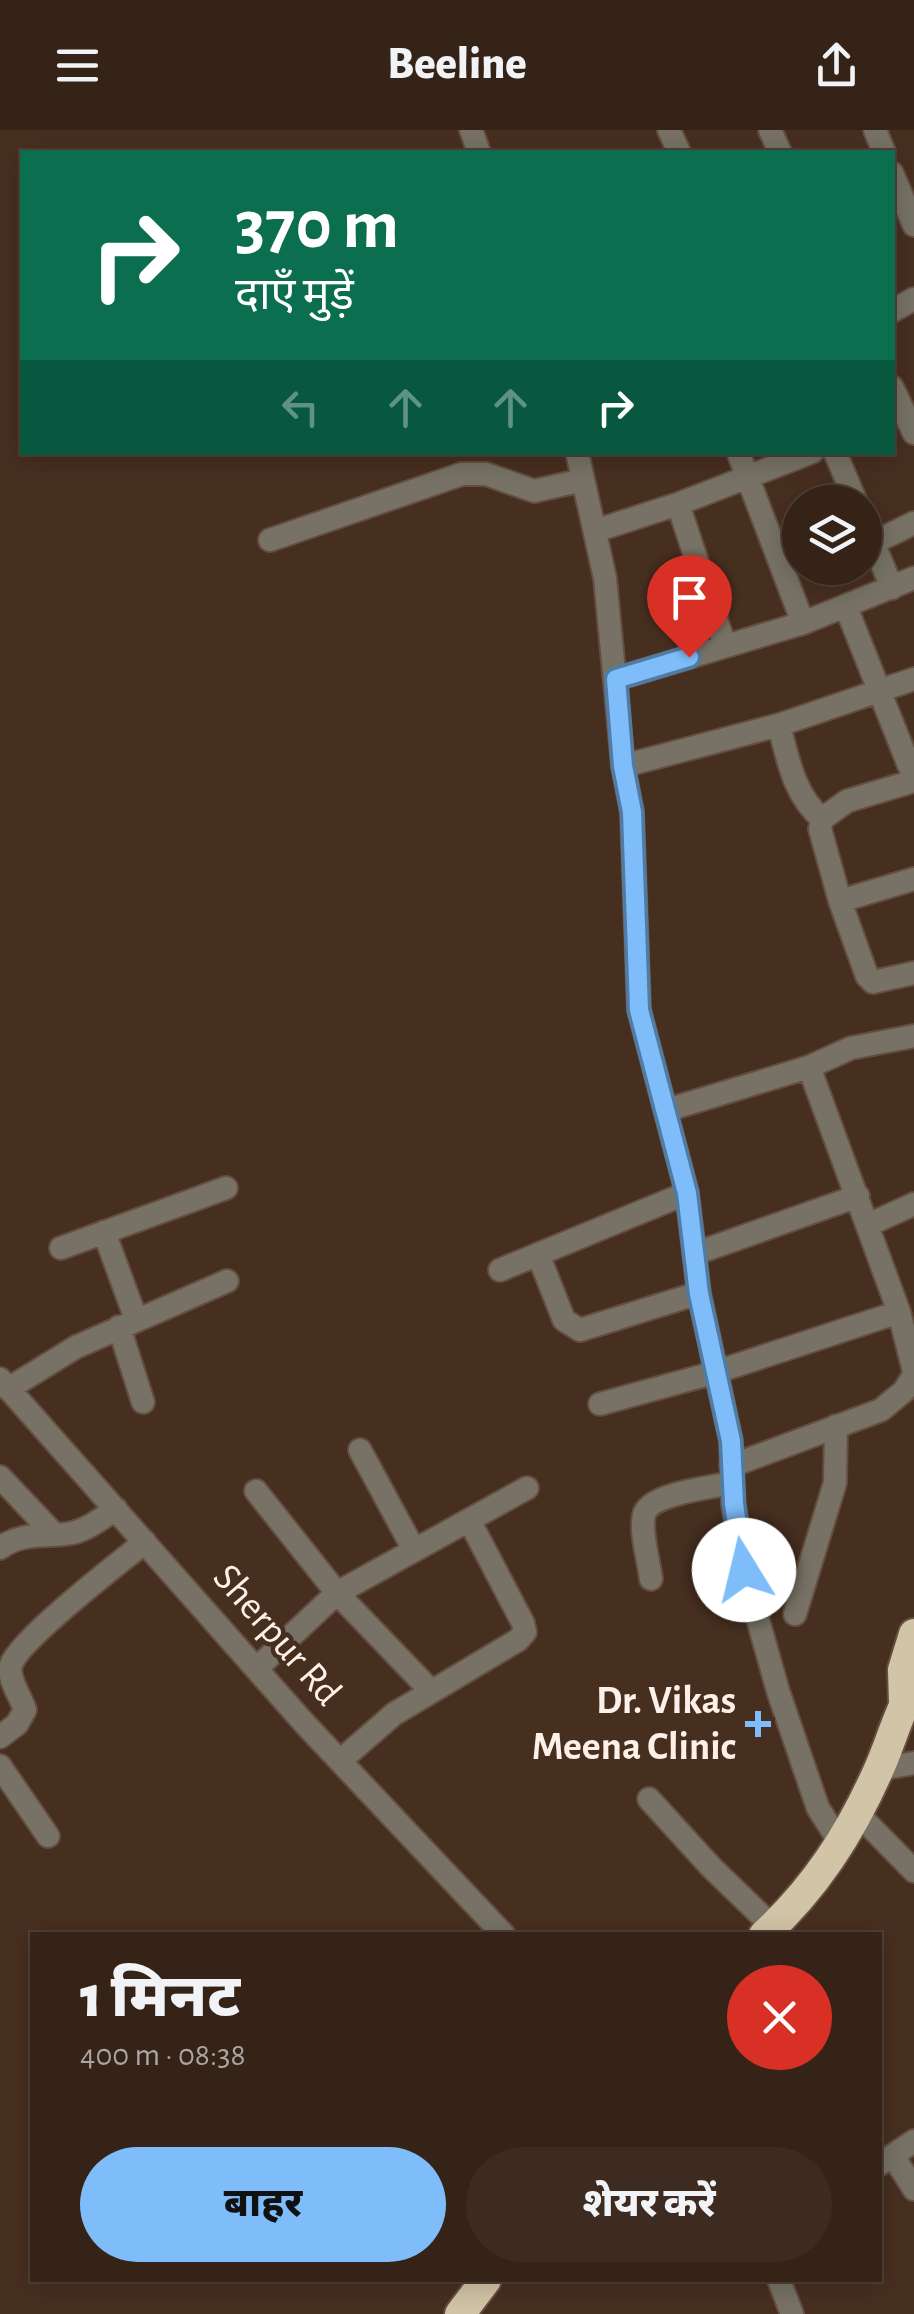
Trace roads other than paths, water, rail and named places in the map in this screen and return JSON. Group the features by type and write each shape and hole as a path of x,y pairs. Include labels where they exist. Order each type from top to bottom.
{"highway":[{"path":"768,1931 818,1879 858,1814 909,1694 903,1670 914,1634"},
{"path":"440,2314 463,2282"},
{"path":"460,2314 484,2282"}],"street":[{"path":"895,179 914,224"},
{"path":"895,396 904,422"},
{"path":"578,455 604,578 623,766 632,812 639,1010 687,1193 699,1294 731,1441 731,1474 744,1570 778,1691 818,1808 841,1844"},
{"path":"739,455 803,624"},
{"path":"595,530 678,504 805,455"},
{"path":"836,455 849,485"},
{"path":"270,540 462,474 486,474 534,491 583,480"},
{"path":"678,504 725,646"},
{"path":"882,530 914,523"},
{"path":"616,679 803,624 903,583 882,552"},
{"path":"846,607 914,779 847,801 822,820 820,829 867,976 873,982 882,982 914,973"},
{"path":"623,766 779,725 914,679"},
{"path":"779,725 795,783 822,820"},
{"path":"840,901 914,879"},
{"path":"667,1110 809,1067 851,1048 914,1036"},
{"path":"651,1579 643,1516 648,1505 881,1410 904,1391 914,1373 899,1312 809,1067"},
{"path":"60,1248 226,1188"},
{"path":"500,1270 687,1193"},
{"path":"694,1254 858,1196"},
{"path":"868,1225 914,1204"},
{"path":"104,1232 143,1402"},
{"path":"538,1254 564,1320 580,1330 699,1294"},
{"path":"4,1384 127,1323 227,1280"},
{"path":"600,1404 714,1373 899,1312"},
{"name":"Sherpur Rd","path":"4,1384 340,1761 501,1932"},
{"path":"795,1614 835,1484 836,1426"},
{"path":"360,1450 414,1550"},
{"path":"0,1476 52,1534"},
{"path":"257,1668 337,1593 528,1488"},
{"path":"256,1491 337,1593 430,1690"},
{"path":"0,1548 10,1540 28,1535 72,1533 89,1527 116,1508"},
{"path":"340,1761 394,1714 518,1640 525,1632 469,1520"},
{"path":"0,1737 17,1724 24,1710 10,1672 14,1658 77,1596 145,1542"},
{"path":"879,1770 914,1763"},
{"path":"0,1766 48,1836"},
{"path":"649,1799 768,1931"},
{"path":"858,1814 914,1870"},
{"path":"914,2141 886,2160 914,2189"}],"place":[{"name":"Dr. Vikas Meena Clinic","path":"758,1724"}]}
